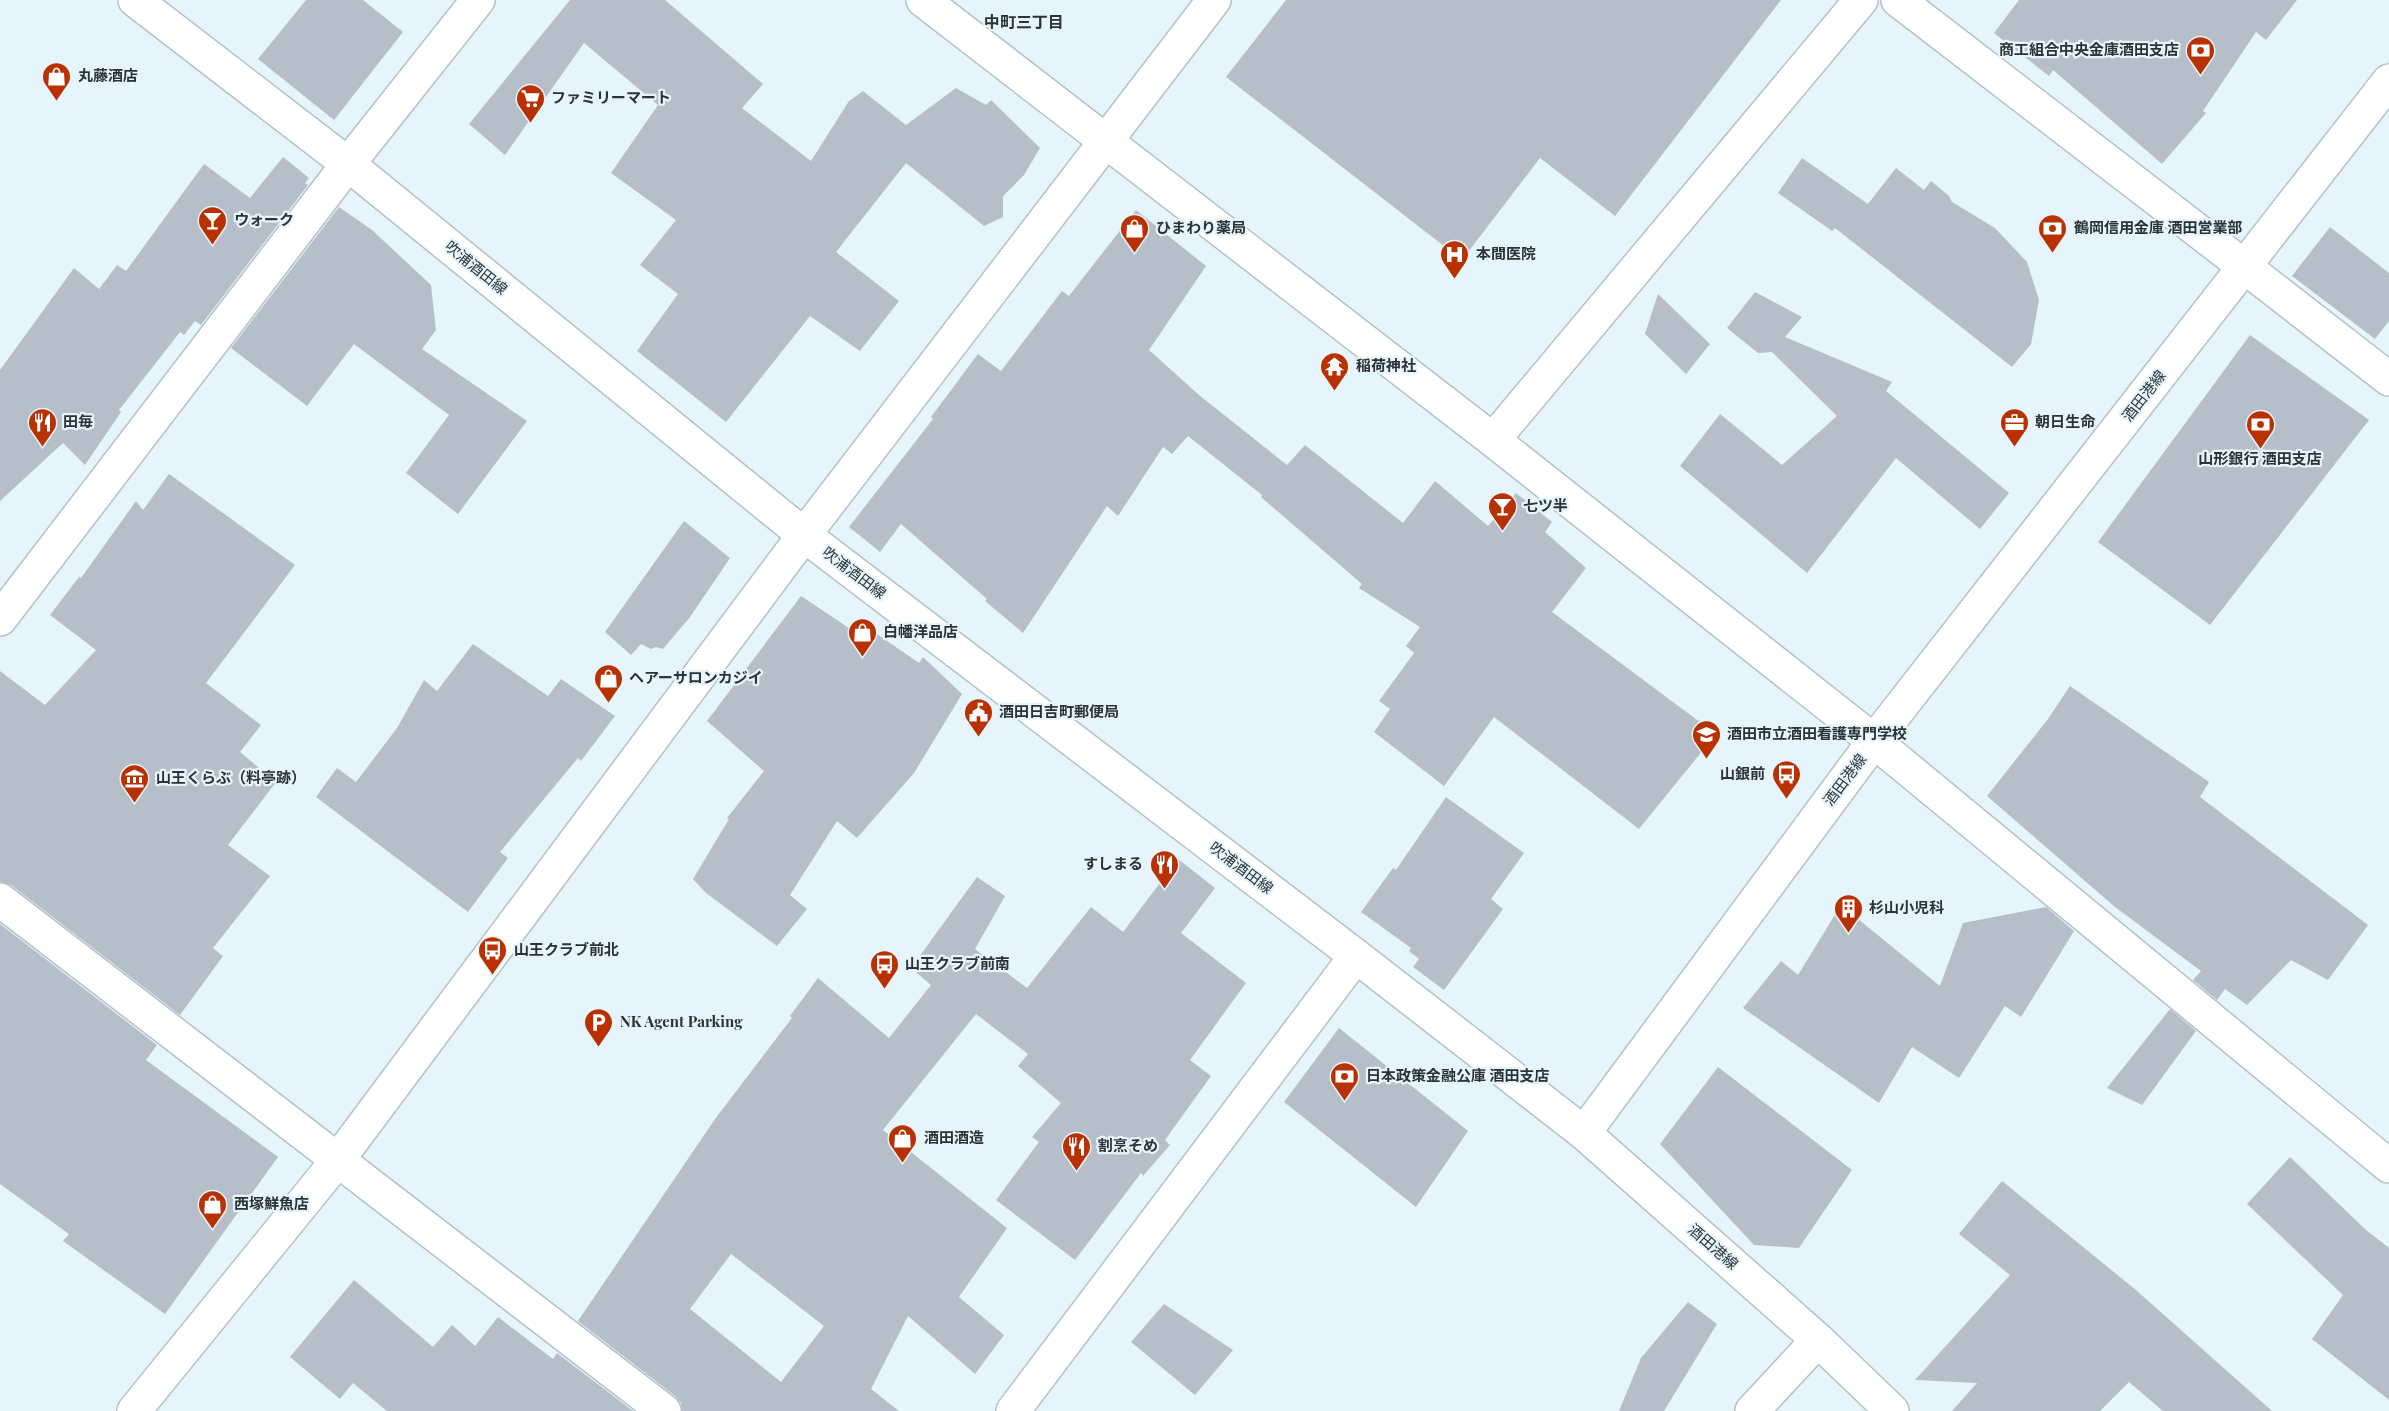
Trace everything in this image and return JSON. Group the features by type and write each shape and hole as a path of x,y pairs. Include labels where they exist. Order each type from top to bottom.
{"street":[{"name":"吹浦酒田線","path":"135,0 348,164 804,535 1584,1133"},
{"path":"0,619 348,164 478,0"},
{"path":"923,0 1493,440 1874,741 2389,1166"},
{"path":"134,1411 337,1161 804,535 1214,0"},
{"path":"1493,440 1861,0"},
{"path":"1898,0 2389,379"},
{"name":"酒田港線","path":"1892,1411 1818,1340 1584,1133 1874,741 2389,81"},
{"path":"0,900 664,1411"},
{"path":"1013,1411 1356,956"},
{"path":"1752,1411 1818,1340"}],"building":[{"path":"306,0 363,0 403,32 334,120 258,59"},
{"path":"570,0 665,0 763,84 742,108 811,161 849,101 863,91 906,125 956,88 986,105 991,100 1040,148 1024,175 1003,196 1003,217 984,226 906,163 836,252 899,301 860,351 810,316 726,422 637,351 678,294 640,265 676,220 611,173 658,105 584,43 505,155 469,124"},
{"path":"1286,0 1781,0 1615,216 1540,158 1462,260 1226,77"},
{"path":"2019,0 2297,0 2266,40 2256,32 2203,111 2206,113 2162,164 2053,70 2049,76 1994,33"},
{"path":"283,157 309,178 305,183 308,185 201,325 195,321 184,335 180,332 119,410 121,412 85,465 63,443 0,501 0,370 74,268 99,289 117,265 126,271 204,164 250,198"},
{"path":"1802,158 1868,204 1896,168 1924,190 1931,181 1949,196 1952,202 1995,228 2027,262 2039,300 2031,344 2012,367 1835,228 1832,231 1778,193"},
{"path":"339,207 372,230 431,285 436,330 422,349 527,421 458,514 406,473 449,415 354,344 307,406 231,348"},
{"path":"1136,210 1206,266 1149,350 1199,395 1287,465 1305,445 1403,523 1435,481 1488,526 1516,493 1552,522 1545,532 1586,568 1552,612 1716,734 1639,829 1494,717 1444,786 1374,732 1390,709 1379,701 1414,653 1406,646 1420,627 1359,588 1362,584 1261,497 1262,495 1188,436 1172,454 1163,447 1118,516 1107,506 1023,633 901,524 880,552 849,527 933,419 931,417 978,354 1001,371 1062,291 1069,296"},
{"path":"2330,227 2389,273 2389,321 2375,339 2292,276"},
{"path":"1755,292 1802,317 1785,337 1892,382 1886,391 2009,493 1980,529 1896,458 1807,573 1680,466 1720,414 1782,465 1837,416 1772,352 1758,353 1727,328"},
{"path":"1658,294 1710,344 1686,374 1645,334"},
{"path":"2250,335 2369,420 2210,625 2098,542"},
{"path":"169,474 295,565 206,683 261,725 240,752 276,782 228,845 270,876 213,948 223,956 180,1015 11,885 0,882 0,671 45,705 96,650 50,615 79,577 81,578 136,501 143,510"},
{"path":"684,521 730,558 690,617 663,649 656,647 651,649 641,644 631,655 605,632"},
{"path":"801,596 867,640 874,632 919,663 923,657 962,694 914,773 857,838 837,821 790,895 807,909 777,946 706,893 693,879 729,819 727,818 764,771 707,721"},
{"path":"473,644 548,696 561,679 615,716 581,761 578,758 500,852 508,858 468,912 316,797 337,768 356,782 397,728 424,680 437,691"},
{"path":"2070,686 2209,782 2200,797 2368,925 2328,980 2291,960 2247,1005 2225,989 2217,1000 2193,980 2201,971 2115,907 1987,796 2048,719"},
{"path":"1446,797 1524,853 1491,899 1503,909 1444,990 1413,967 1419,959 1409,951 1411,948 1361,912 1393,868 1396,870"},
{"path":"1178,859 1215,888 1181,933 1246,983 1190,1060 1211,1076 1165,1140 1170,1145 1143,1176 1141,1173 1075,1260 996,1200 1039,1142 1032,1137 1061,1103 1018,1066 1028,1054 976,1014 883,1130 1007,1228 959,1297 1004,1335 975,1374 908,1316 871,1389 899,1411 682,1411 681,1403 675,1396 578,1321 715,1119 792,1018 790,1016 818,978 889,1038 931,985 911,968 977,877 1005,896 975,949 1027,988 1091,907 1123,932","holes":["731,1254 824,1326 781,1382 690,1309"]},
{"path":"1841,905 1940,986 1963,923 2046,907 2074,931 2021,1017 2005,1006 1959,1078 1912,1047 1879,1103 1743,1008 1781,961 1798,975"},
{"path":"0,924 157,1045 146,1060 278,1157 165,1314 63,1241 69,1234 0,1184"},
{"path":"2170,1009 2196,1031 2142,1105 2107,1088"},
{"path":"1339,1028 1468,1131 1416,1207 1284,1102"},
{"path":"1718,1067 1852,1170 1799,1248 1754,1245 1660,1144"},
{"path":"2290,1157 2366,1230 2389,1248 2389,1400 2312,1339 2343,1295 2247,1204"},
{"path":"2002,1181 2136,1290 2272,1411 2163,1411 2129,1382 2100,1411 1952,1411 1977,1383 1915,1380 2010,1275 1959,1234"},
{"path":"354,1280 433,1347 452,1325 475,1346 498,1317 553,1359 557,1353 633,1411 387,1411 353,1383 340,1399 290,1357"},
{"path":"1688,1302 1717,1324 1664,1411 1619,1411 1641,1358"},
{"path":"1164,1304 1233,1350 1195,1395 1131,1342"}],"place":[{"name":"商工組合中央金庫酒田支店","path":"2200,76"},
{"name":"丸藤酒店","path":"57,102"},
{"name":"ファミリーマート","path":"530,124"},
{"name":"ウォーク","path":"213,246"},
{"name":"ひまわり薬局","path":"1135,254"},
{"name":"鶴岡信用金庫 酒田営業部","path":"2053,254"},
{"name":"本間医院","path":"1455,280"},
{"name":"稲荷神社","path":"1335,392"},
{"name":"田毎","path":"42,448"},
{"name":"朝日生命","path":"2014,448"},
{"name":"山形銀行 酒田支店","path":"2260,450"},
{"name":"七ツ半","path":"1502,532"},
{"name":"白幡洋品店","path":"862,658"},
{"name":"ヘアーサロンカジイ","path":"608,704"},
{"name":"酒田日吉町郵便局","path":"978,738"},
{"name":"酒田市立酒田看護専門学校","path":"1706,760"},
{"name":"山銀前","path":"1786,800"},
{"name":"山王くらぶ（料亭跡）","path":"135,804"},
{"name":"すしまる","path":"1164,890"},
{"name":"杉山小児科","path":"1848,934"},
{"name":"山王クラブ前北","path":"493,976"},
{"name":"山王クラブ前南","path":"884,990"},
{"name":"NK Agent Parking","path":"599,1048"},
{"name":"日本政策金融公庫 酒田支店","path":"1345,1102"},
{"name":"酒田酒造","path":"903,1164"},
{"name":"割烹そめ","path":"1077,1172"},
{"name":"西塚鮮魚店","path":"213,1230"}],"district":[{"name":"中町三丁目","path":"1024,22"}]}
